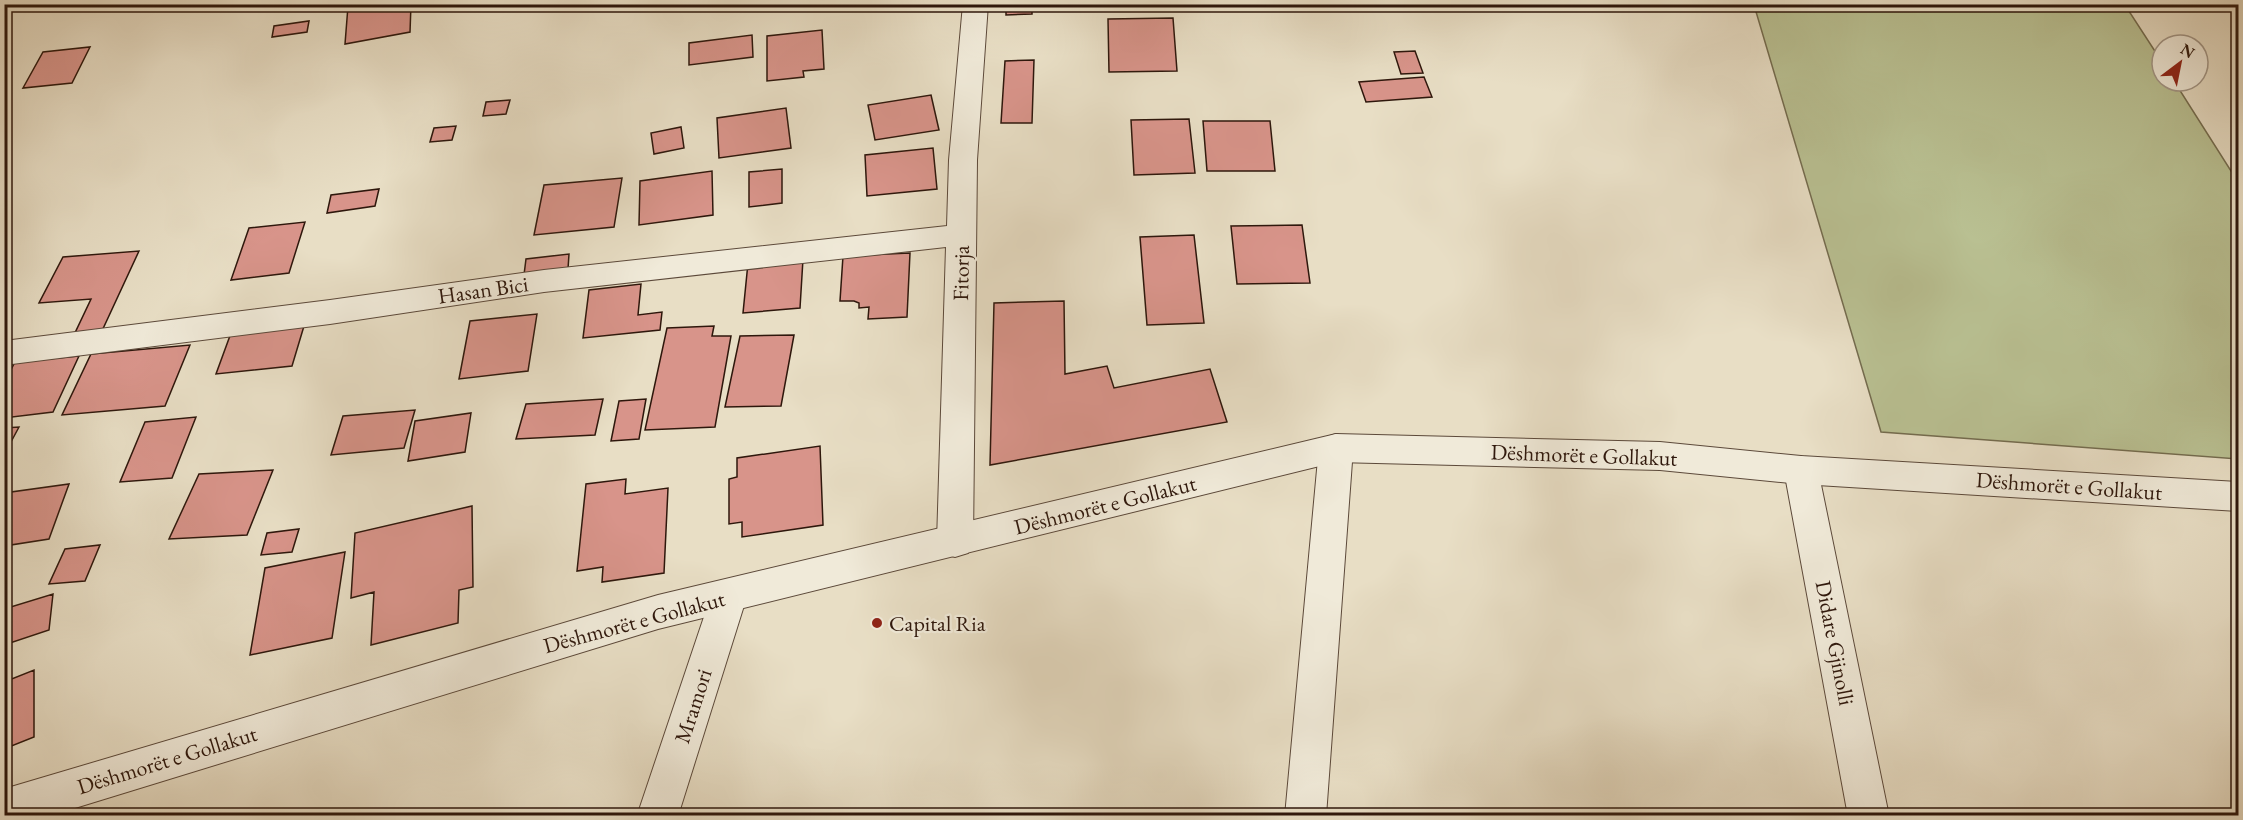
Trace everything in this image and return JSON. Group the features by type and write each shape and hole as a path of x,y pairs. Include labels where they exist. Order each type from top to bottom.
{"street":[{"name":"Fitorja","path":"955,542 963,160 976,4"},
{"name":"Hasan Bici","path":"4,353 330,312 544,281 962,235"},
{"name":"Dëshmorët e Gollakut","path":"4,809 658,612 1336,448 1660,456 1801,470 2238,497"},
{"path":"1305,816 1336,448"},
{"name":"Didare Gjinolli","path":"1801,470 1869,816"},
{"name":"Mramori","path":"657,816 729,596"}],"green space":[{"path":"1754,5 2125,5 2150,44 2150,93 2182,93 2238,182 2238,459 1881,432"}],"building":[{"path":"411,4 410,32 345,44 348,6"},
{"path":"848,4 907,4 906,7 847,9"},
{"path":"1006,4 1032,4 1032,14 1006,15"},
{"path":"1173,18 1177,71 1109,72 1108,19"},
{"path":"309,21 307,32 272,37 274,26"},
{"path":"822,30 824,69 803,71 804,77 767,81 767,36"},
{"path":"752,35 753,57 689,65 689,43"},
{"path":"90,47 72,83 23,88 43,52"},
{"path":"1415,51 1423,73 1401,74 1394,52"},
{"path":"1034,60 1032,123 1001,123 1005,61"},
{"path":"1424,77 1432,97 1366,102 1359,82"},
{"path":"931,95 939,130 875,140 868,105"},
{"path":"510,100 506,114 483,116 486,102"},
{"path":"786,108 791,148 719,158 717,118"},
{"path":"1189,119 1195,173 1134,175 1131,120"},
{"path":"1203,121 1270,121 1275,171 1207,171"},
{"path":"456,126 452,140 430,142 434,128"},
{"path":"681,127 684,148 654,154 651,133"},
{"path":"933,148 937,189 867,196 865,155"},
{"path":"782,169 782,203 749,207 749,172"},
{"path":"712,171 713,215 639,225 640,181"},
{"path":"622,178 614,227 534,235 544,185"},
{"path":"379,189 375,206 327,213 331,195"},
{"path":"305,222 289,273 231,280 249,228"},
{"path":"1302,225 1310,283 1237,284 1231,226"},
{"path":"1194,235 1204,323 1147,325 1140,237"},
{"path":"139,251 101,333 74,335 91,299 39,303 63,257"},
{"path":"910,253 907,317 868,319 869,307 859,308 859,303 854,301 840,301 843,256"},
{"path":"569,254 568,269 524,275 526,259"},
{"path":"803,259 800,308 743,313 748,263"},
{"path":"641,284 638,315 662,312 660,330 583,338 589,290"},
{"path":"1064,301 1065,374 1107,366 1114,388 1210,369 1227,422 990,465 994,303"},
{"path":"537,314 528,371 459,379 470,321"},
{"path":"304,326 292,366 216,374 231,333"},
{"path":"714,326 712,336 731,336 715,427 645,430 667,328"},
{"path":"794,335 781,406 725,407 740,336"},
{"path":"190,345 165,406 62,415 91,354"},
{"path":"79,356 53,412 4,418 4,383 15,362"},
{"path":"603,399 595,435 516,439 526,404"},
{"path":"646,399 639,439 611,441 619,401"},
{"path":"415,410 404,448 331,455 343,416"},
{"path":"471,413 465,452 408,461 415,421"},
{"path":"196,417 172,478 120,482 145,422"},
{"path":"19,427 4,455 4,428"},
{"path":"820,446 823,525 742,537 742,522 729,524 729,479 737,477 737,458"},
{"path":"273,470 247,535 169,539 199,474"},
{"path":"626,479 625,494 668,488 664,573 602,582 603,567 577,571 586,484"},
{"path":"69,484 49,539 4,546 4,493"},
{"path":"472,506 473,587 459,590 458,623 371,645 374,592 351,598 355,533"},
{"path":"299,529 292,552 261,555 267,533"},
{"path":"100,545 85,581 49,584 65,549"},
{"path":"345,552 332,638 250,655 265,568"},
{"path":"53,594 49,630 4,645 4,609"},
{"path":"34,670 34,737 4,749 4,682"}],"place":[{"name":"Capital Ria","path":"877,623"}]}
